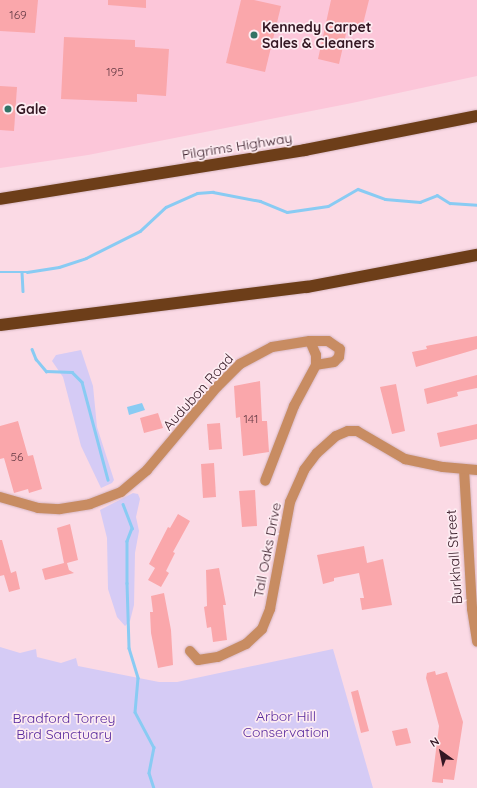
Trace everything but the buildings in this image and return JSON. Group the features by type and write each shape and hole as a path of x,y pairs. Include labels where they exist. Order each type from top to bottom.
{"highway":[{"name":"Pilgrims Highway","path":"0,199 305,150 477,116"},
{"path":"0,325 315,286 477,255"}],"street":[{"name":"Audubon Road","path":"0,497 38,508 60,509 90,504 121,492 155,462 217,386 240,364 272,347 310,341 328,341 340,349 337,360 316,365"},
{"path":"265,481 294,406 316,365 316,354 310,341"},
{"name":"Tall Oaks Drive","path":"190,651 198,660 218,657 246,644 262,629 270,609 290,502 304,470 316,453 336,436 348,431 357,431 405,458 477,470"},
{"name":"Burkhall Street","path":"464,469 472,608 477,642"}],"shaded area":[{"path":"0,0 477,0 477,76 352,103 88,155 0,168"}],"green space":[{"path":"81,350 93,386 97,427 114,480 112,483 101,488 81,446 63,377 52,361 56,355"},
{"path":"133,493 138,494 140,499 136,517 139,531 135,553 134,605 130,621 125,626 117,617 108,589 107,538 100,510"},
{"path":"0,647 20,653 36,649 37,657 61,663 76,658 78,666 159,682 177,682 333,649 373,788 0,788"}],"water":[{"path":"142,403 145,410 129,415 127,407"}],"waterway":[{"path":"0,272 27,272 59,267 86,258 140,231 166,207 197,193 213,192 260,201 287,212 328,206 358,189 385,199 420,202 437,195 450,203 477,205"},
{"path":"22,272 23,291"},
{"path":"32,349 36,359 46,371 72,372 82,382 108,480"},
{"path":"123,504 132,528 127,541 127,583 129,648 138,678 135,712 154,747 149,773 154,788"}],"place":[{"name":"Kennedy Carpet Sales & Cleaners","path":"254,35"},
{"name":"Gale","path":"8,109"}],"park label":[{"name":"Arbor Hill Conservation","path":"286,724"},
{"name":"Bradford Torrey Bird Sanctuary","path":"64,726"}]}
